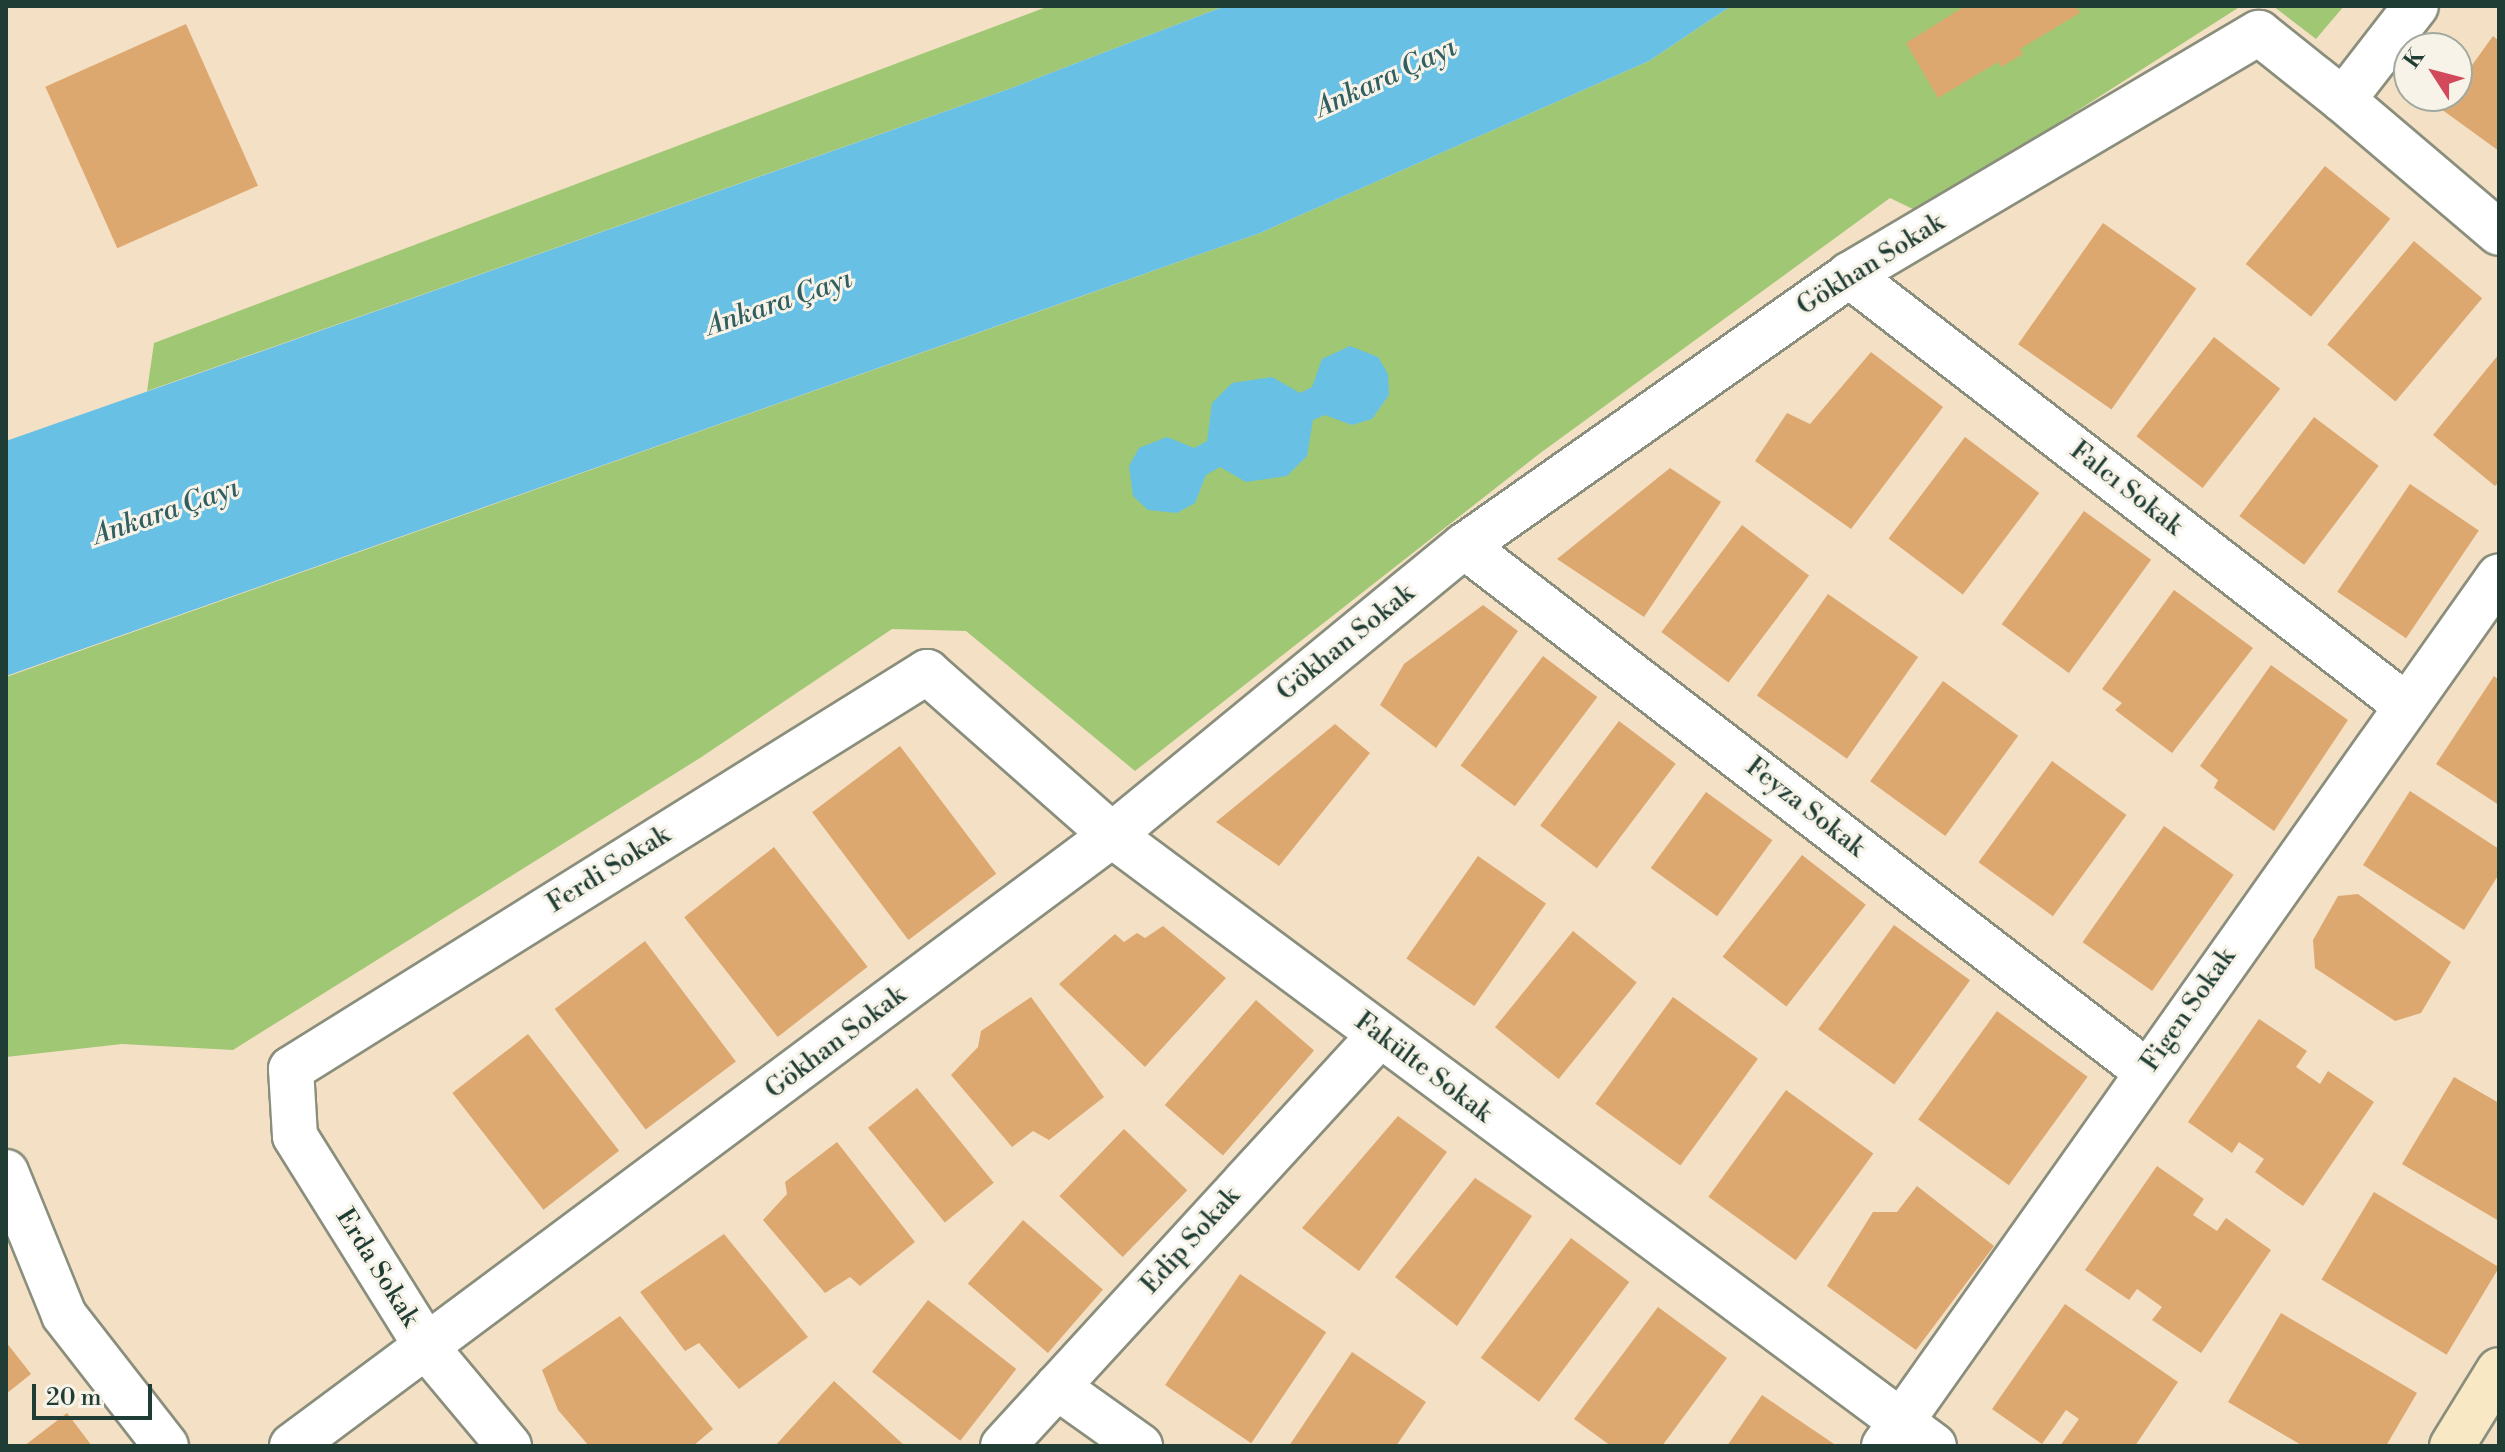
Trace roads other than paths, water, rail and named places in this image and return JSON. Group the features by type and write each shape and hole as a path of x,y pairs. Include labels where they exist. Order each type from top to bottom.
{"street":[{"path":"2416,6 2343,100 2499,233"},
{"name":"Gökhan Sokak","path":"292,1446 428,1349 1112,835 1464,546 1849,275 2259,33 2343,100"},
{"name":"Falcı Sokak","path":"1849,275 2404,704"},
{"name":"Feyza Sokak","path":"1464,546 2146,1071"},
{"name":"Figen Sokak","path":"1906,1438 2146,1071 2404,704 2499,576"},
{"name":"Fakülte Sokak","path":"927,672 1112,835 1906,1438"},
{"name":"Ferdi Sokak","path":"291,1069 927,672"},
{"name":"Edip Sokak","path":"1003,1446 1379,1036"},
{"name":"Erda Sokak","path":"291,1069 295,1136 428,1349 509,1446"},
{"path":"6,1172 64,1315 166,1446"},
{"path":"2452,1446 2499,1370"},
{"path":"1057,1387 1140,1446"}],"water":[{"name":"Ankara Çayı","path":"1225,6 1731,6 1649,61 1260,233 6,676 6,441 1009,89"},
{"path":"1350,346 1378,357 1388,374 1389,395 1372,419 1352,425 1325,415 1313,420 1307,456 1287,476 1246,482 1220,467 1206,475 1195,503 1177,513 1148,510 1133,496 1129,466 1139,448 1167,437 1194,448 1207,441 1212,403 1232,383 1272,377 1300,393 1312,387 1322,359"}]}
